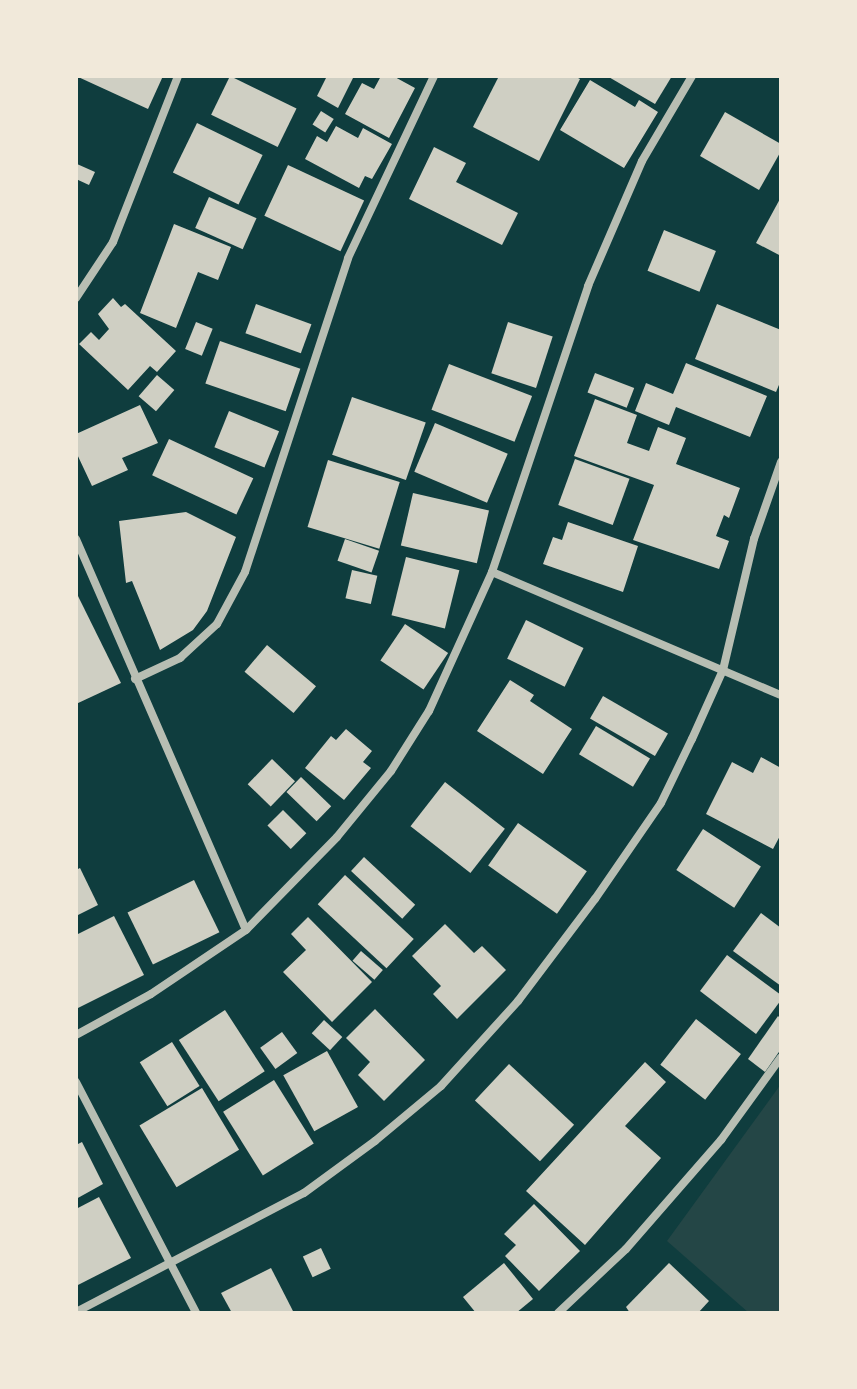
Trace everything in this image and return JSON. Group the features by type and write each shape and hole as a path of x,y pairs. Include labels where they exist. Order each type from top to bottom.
{"street":[{"path":"76,298 113,242 178,76"},
{"path":"135,679 180,658 217,624 245,572 348,258 434,76"},
{"path":"76,1035 151,994 246,930 289,890 391,771 429,711 492,572 588,286 642,161 692,76"},
{"path":"76,1312 304,1193 375,1141 441,1086 518,1001 595,899 661,803 723,670 754,539 781,462"},
{"path":"76,539 246,930"},
{"path":"492,572 781,695"},
{"path":"558,1313 636,1239 721,1140 781,1057"},
{"path":"76,1082 196,1313"}],"shaded area":[{"path":"781,1084 781,1313 749,1313 667,1241"}],"building":[{"path":"76,76 163,76 148,109"},
{"path":"230,76 297,108 278,147 211,115"},
{"path":"327,76 354,76 338,108 317,96"},
{"path":"381,76 393,76 415,88 389,138 345,114 362,83 374,89"},
{"path":"499,76 574,76 580,79 539,161 473,127"},
{"path":"607,76 672,76 655,104"},
{"path":"590,80 635,107 639,100 658,112 624,168 560,130"},
{"path":"321,111 334,119 325,133 313,125"},
{"path":"725,112 781,144 781,151 759,190 700,156"},
{"path":"197,123 263,155 239,204 173,172"},
{"path":"336,126 358,138 363,128 392,144 372,179 365,176 359,188 305,159 317,136 327,142"},
{"path":"434,147 466,163 456,182 518,213 502,245 409,199"},
{"path":"77,164 95,172 89,185 76,179"},
{"path":"288,165 364,200 340,251 264,216"},
{"path":"209,197 257,218 243,249 195,228"},
{"path":"781,197 781,256 756,243"},
{"path":"174,224 231,247 218,280 198,272 176,328 140,313"},
{"path":"664,230 716,251 699,292 648,271"},
{"path":"113,298 121,307 125,304 176,351 157,372 150,366 128,390 79,344 91,332 99,340 109,329 98,314"},
{"path":"256,304 311,324 301,353 245,333"},
{"path":"717,304 781,330 781,380 776,392 695,359"},
{"path":"196,322 213,329 202,356 185,349"},
{"path":"508,322 553,337 536,388 491,373"},
{"path":"220,341 300,369 286,411 205,384"},
{"path":"686,363 767,396 750,437 676,407 669,425 635,411 646,383 673,394"},
{"path":"449,364 532,396 515,442 431,410"},
{"path":"595,373 634,388 627,408 587,393"},
{"path":"157,375 174,390 156,411 139,396"},
{"path":"352,397 426,422 406,480 332,455"},
{"path":"595,399 637,415 627,443 649,451 658,427 686,438 676,464 740,488 729,518 724,515 716,536 729,541 719,569 633,540 654,485 574,456"},
{"path":"140,405 158,443 122,458 128,470 92,486 76,452 76,434"},
{"path":"229,411 279,431 264,467 214,447"},
{"path":"435,423 508,454 487,503 414,472"},
{"path":"169,439 253,478 236,515 152,475"},
{"path":"575,459 630,479 613,525 558,505"},
{"path":"328,460 400,482 379,549 308,527"},
{"path":"413,493 489,511 477,563 401,546"},
{"path":"186,512 236,537 207,611 193,630 160,650 132,581 126,583 119,521"},
{"path":"568,522 638,546 623,592 543,564 553,537 562,540"},
{"path":"345,539 379,551 372,572 338,561"},
{"path":"406,557 459,570 445,629 391,615"},
{"path":"352,570 377,576 371,604 345,598"},
{"path":"76,592 121,683 76,704"},
{"path":"526,620 584,648 565,687 507,659"},
{"path":"405,624 448,653 424,690 380,660"},
{"path":"267,645 316,686 294,713 245,672"},
{"path":"510,680 534,695 530,701 572,729 543,774 477,731"},
{"path":"603,696 668,734 655,756 590,719"},
{"path":"596,726 650,758 633,787 579,754"},
{"path":"346,729 372,751 363,762 371,768 344,800 305,768 331,736 336,740"},
{"path":"761,757 781,768 781,834 773,849 706,814 732,762 753,773"},
{"path":"272,759 295,781 271,806 248,784"},
{"path":"301,777 331,806 317,821 286,792"},
{"path":"445,782 505,829 470,873 411,826"},
{"path":"283,810 306,833 291,849 267,826"},
{"path":"518,823 587,871 557,914 488,866"},
{"path":"703,829 761,867 734,908 676,870"},
{"path":"364,857 415,905 402,919 351,871"},
{"path":"80,868 98,905 76,916 76,870"},
{"path":"345,875 414,939 386,968 318,904"},
{"path":"194,880 219,932 153,965 127,912"},
{"path":"761,913 781,928 781,986 733,951"},
{"path":"114,916 144,975 76,1009 76,935"},
{"path":"308,917 372,982 332,1022 283,972 306,950 291,934"},
{"path":"445,924 474,953 482,946 506,970 457,1019 433,994 441,986 412,956"},
{"path":"361,951 383,970 374,980 352,961"},
{"path":"727,955 781,995 781,1000 756,1034 700,991"},
{"path":"375,1009 425,1060 384,1101 358,1075 370,1062 346,1038"},
{"path":"225,1010 265,1071 219,1101 179,1040"},
{"path":"778,1016 781,1019 781,1049 765,1072 748,1059"},
{"path":"696,1019 741,1054 705,1100 660,1065"},
{"path":"324,1020 342,1037 330,1050 312,1033"},
{"path":"282,1032 297,1053 275,1069 260,1048"},
{"path":"172,1042 200,1086 167,1106 140,1062"},
{"path":"327,1051 358,1107 314,1131 283,1075"},
{"path":"645,1062 666,1082 625,1126 661,1158 585,1245 526,1191"},
{"path":"509,1064 574,1125 540,1161 475,1101"},
{"path":"274,1080 314,1144 263,1175 223,1112"},
{"path":"202,1088 239,1150 177,1187 139,1126"},
{"path":"82,1142 103,1184 76,1199 76,1145"},
{"path":"99,1197 131,1258 76,1286 76,1209"},
{"path":"534,1204 580,1251 539,1291 505,1256 516,1245 504,1234"},
{"path":"321,1248 331,1269 313,1277 303,1256"},
{"path":"504,1263 533,1299 516,1313 476,1313 463,1297"},
{"path":"669,1263 709,1301 698,1313 630,1313 626,1307"},
{"path":"271,1268 294,1313 232,1313 221,1293"}]}
